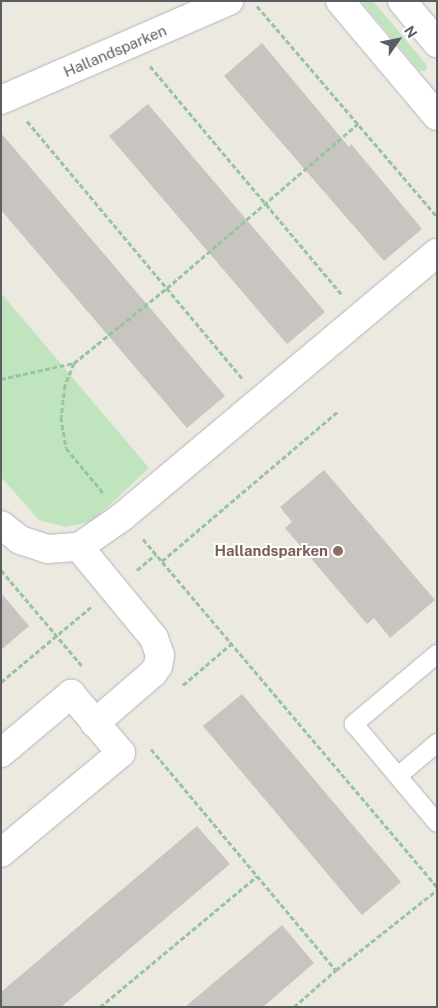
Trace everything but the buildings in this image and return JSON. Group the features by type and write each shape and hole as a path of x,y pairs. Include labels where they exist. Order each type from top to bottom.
{"street":[{"name":"Hallandsparken","path":"4,99 229,1"},
{"path":"340,1 437,116"},
{"path":"402,1 437,43"},
{"path":"1,524 20,540 48,549 79,547 122,517 437,252"},
{"path":"79,547 154,638 158,646 160,661 153,673 95,723"},
{"path":"1,753 72,694 121,753 1,853"}],"lane":[{"path":"437,654 354,724 437,823"},
{"path":"398,776 437,743"}],"path":[{"path":"254,1 437,216"},
{"path":"131,44 360,316"},
{"path":"4,99 261,400"},
{"path":"1,379 74,363 167,288 358,124"},
{"path":"74,363 65,385 61,417 66,448 122,517 162,560 437,888 336,970 294,1007"},
{"path":"162,560 338,411"},
{"path":"1,682 156,554"},
{"path":"1,570 86,671"},
{"path":"145,742 336,970"},
{"path":"100,1007 257,876"}],"green space":[{"path":"361,1 373,1 426,64 427,68 425,71 418,69"},
{"path":"1,293 149,468 92,521 66,527 39,520 1,477"}],"place":[{"name":"Hallandsparken","path":"338,551"}]}
